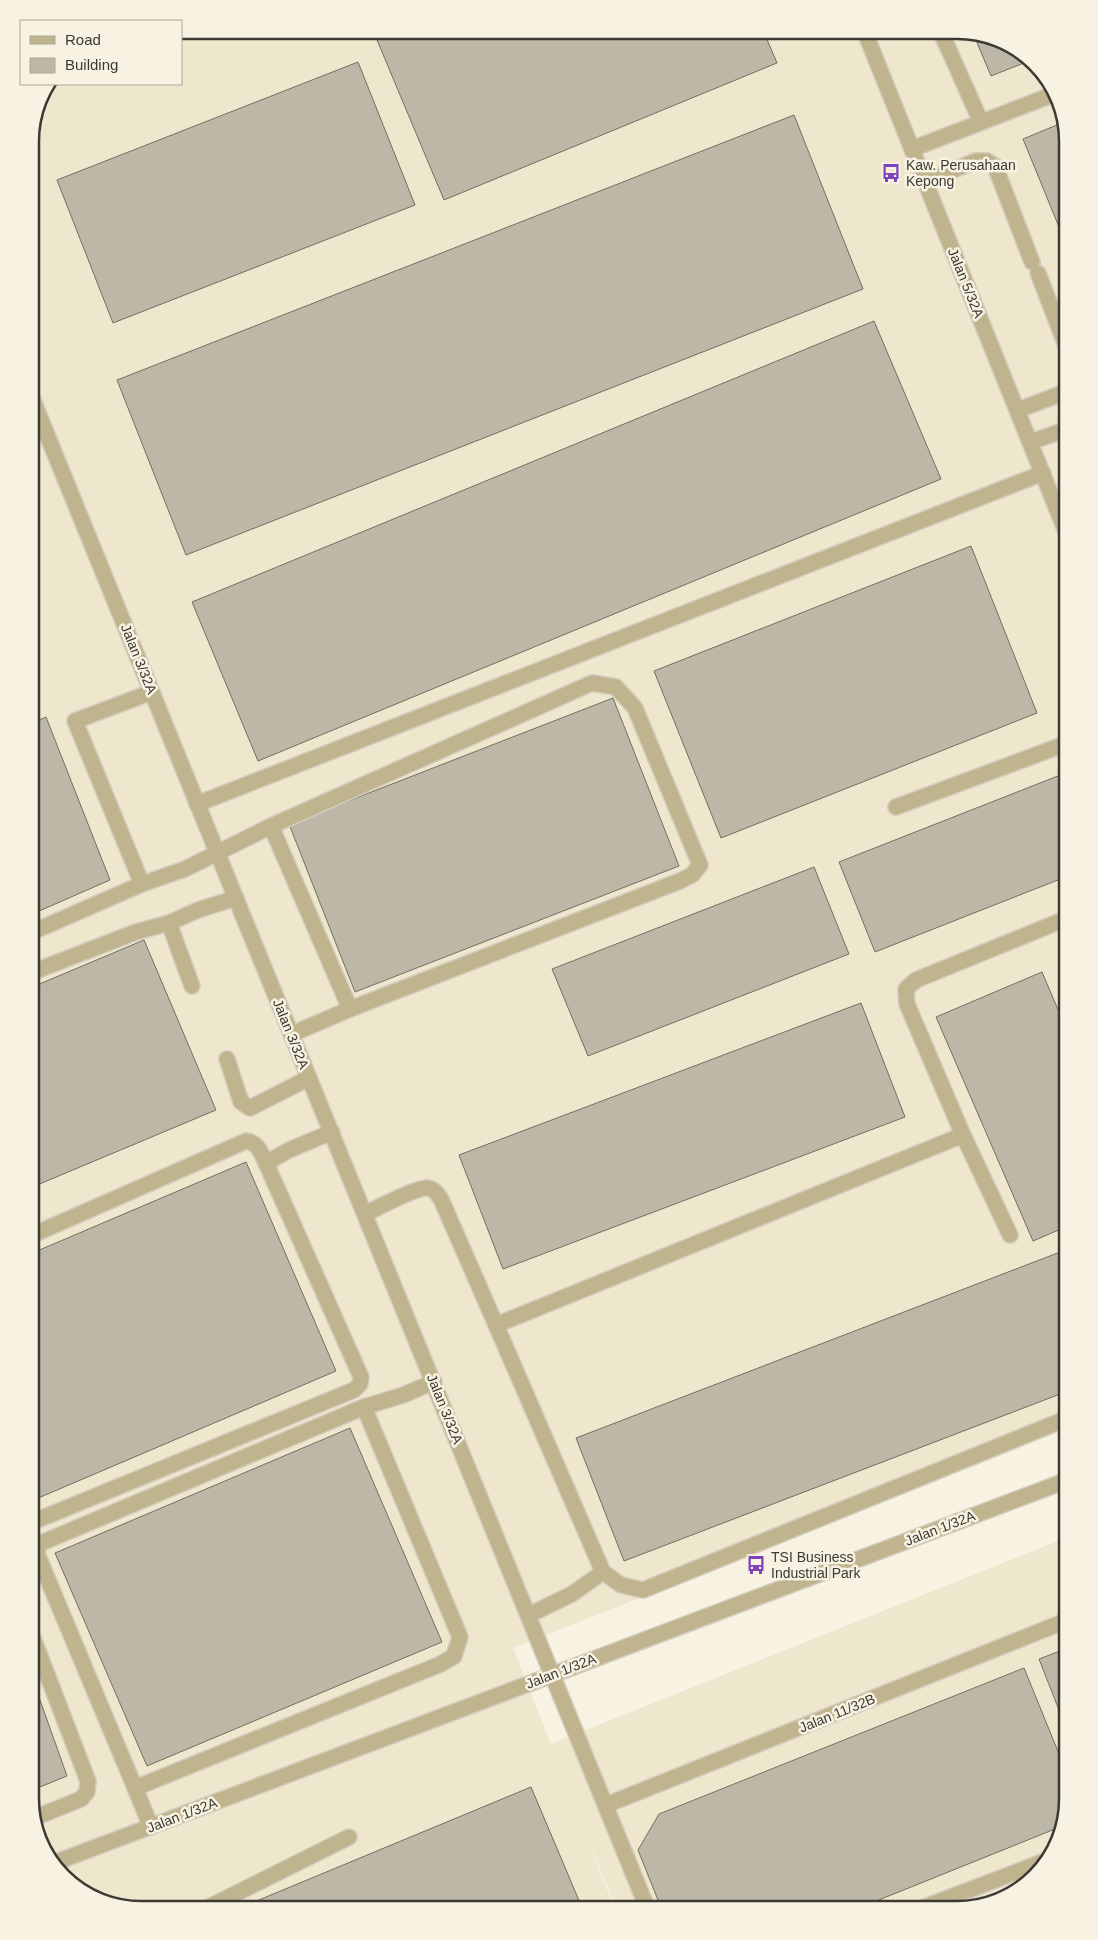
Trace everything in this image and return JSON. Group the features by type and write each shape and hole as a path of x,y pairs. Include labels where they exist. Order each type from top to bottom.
{"street":[{"name":"Jalan 5/32A","path":"868,39 1059,514"},
{"path":"944,39 981,122"},
{"path":"912,149 1049,96"},
{"path":"925,181 976,161 987,161 995,166 1059,328"},
{"path":"1018,410 1059,394"},
{"name":"Jalan 3/32A","path":"39,415 644,1901"},
{"path":"1030,442 1059,433"},
{"path":"197,804 1043,473"},
{"path":"39,929 142,884 185,869 272,826 592,684 616,687 635,708 700,865 692,876 350,1009 292,1034"},
{"path":"142,884 75,721 152,692"},
{"path":"896,807 1059,746"},
{"path":"272,826 350,1009"},
{"path":"39,969 136,932 169,923 198,910 236,898"},
{"path":"1010,1235 963,1135 907,1004 906,990 916,980 1059,922"},
{"path":"169,923 192,986"},
{"path":"228,1059 240,1102 250,1108 310,1078"},
{"path":"266,1163 290,1150 332,1132"},
{"path":"496,1325 963,1135"},
{"path":"39,1232 246,1141 252,1141 258,1146 266,1163 361,1376 360,1384 354,1390 39,1519"},
{"path":"365,1214 402,1196 426,1188 434,1190 441,1199 603,1572 620,1585 643,1590 1059,1422"},
{"path":"39,1546 41,1542 364,1407 403,1395 434,1382"},
{"path":"135,1788 441,1664 454,1656 460,1637 364,1407"},
{"name":"Jalan 1/32A","path":"60,1861 1059,1483"},
{"path":"39,1558 151,1827"},
{"path":"529,1615 572,1594 603,1572"},
{"name":"Jalan 11/32B","path":"606,1805 1059,1624"},
{"path":"39,1653 88,1781 87,1792 81,1799 40,1815"},
{"path":"221,1901 349,1837"},
{"path":"940,1901 1035,1865"}],"shaded area":[{"path":"182,39 964,39 990,44 1002,49 1024,64 1042,84 1049,96 1057,121 1059,134 1059,1433 513,1648 551,1744 1059,1541 1059,1806 1054,1832 1042,1856 1024,1876 1002,1891 984,1898 957,1901 613,1901 578,1815 611,1901 134,1901 108,1896 96,1891 74,1876 56,1856 49,1844 41,1819 39,1799 39,134 44,108 55,85 182,85"}],"building":[{"path":"767,39 777,63 444,200 377,40"},
{"path":"976,41 1002,49 1023,63 991,76"},
{"path":"358,62 415,205 113,323 57,180"},
{"path":"794,115 863,289 186,555 117,380"},
{"path":"1058,125 1059,227 1023,139"},
{"path":"874,321 941,479 258,761 192,602"},
{"path":"971,546 1037,713 721,838 654,671"},
{"path":"613,698 679,866 355,992 289,824"},
{"path":"46,717 110,880 39,911 39,720"},
{"path":"1059,776 1059,880 875,952 839,862"},
{"path":"814,867 849,954 588,1056 552,969"},
{"path":"144,940 216,1110 39,1184 39,984"},
{"path":"1042,972 1059,1012 1059,1230 1033,1241 936,1017"},
{"path":"861,1003 905,1117 503,1269 459,1155"},
{"path":"246,1162 336,1371 39,1498 39,1250"},
{"path":"1059,1252 1059,1394 624,1561 576,1438"},
{"path":"350,1428 442,1642 147,1766 55,1553"},
{"path":"1059,1651 1059,1710 1039,1659"},
{"path":"1024,1668 1059,1754 1059,1806 1055,1829 876,1901 658,1901 638,1850 659,1814"},
{"path":"39,1697 67,1776 39,1787"},
{"path":"531,1787 579,1901 256,1901"}],"place":[{"name":"Kaw. Perusahaan Kepong","path":"891,173"},
{"name":"TSI Business Industrial Park","path":"756,1565"}]}
